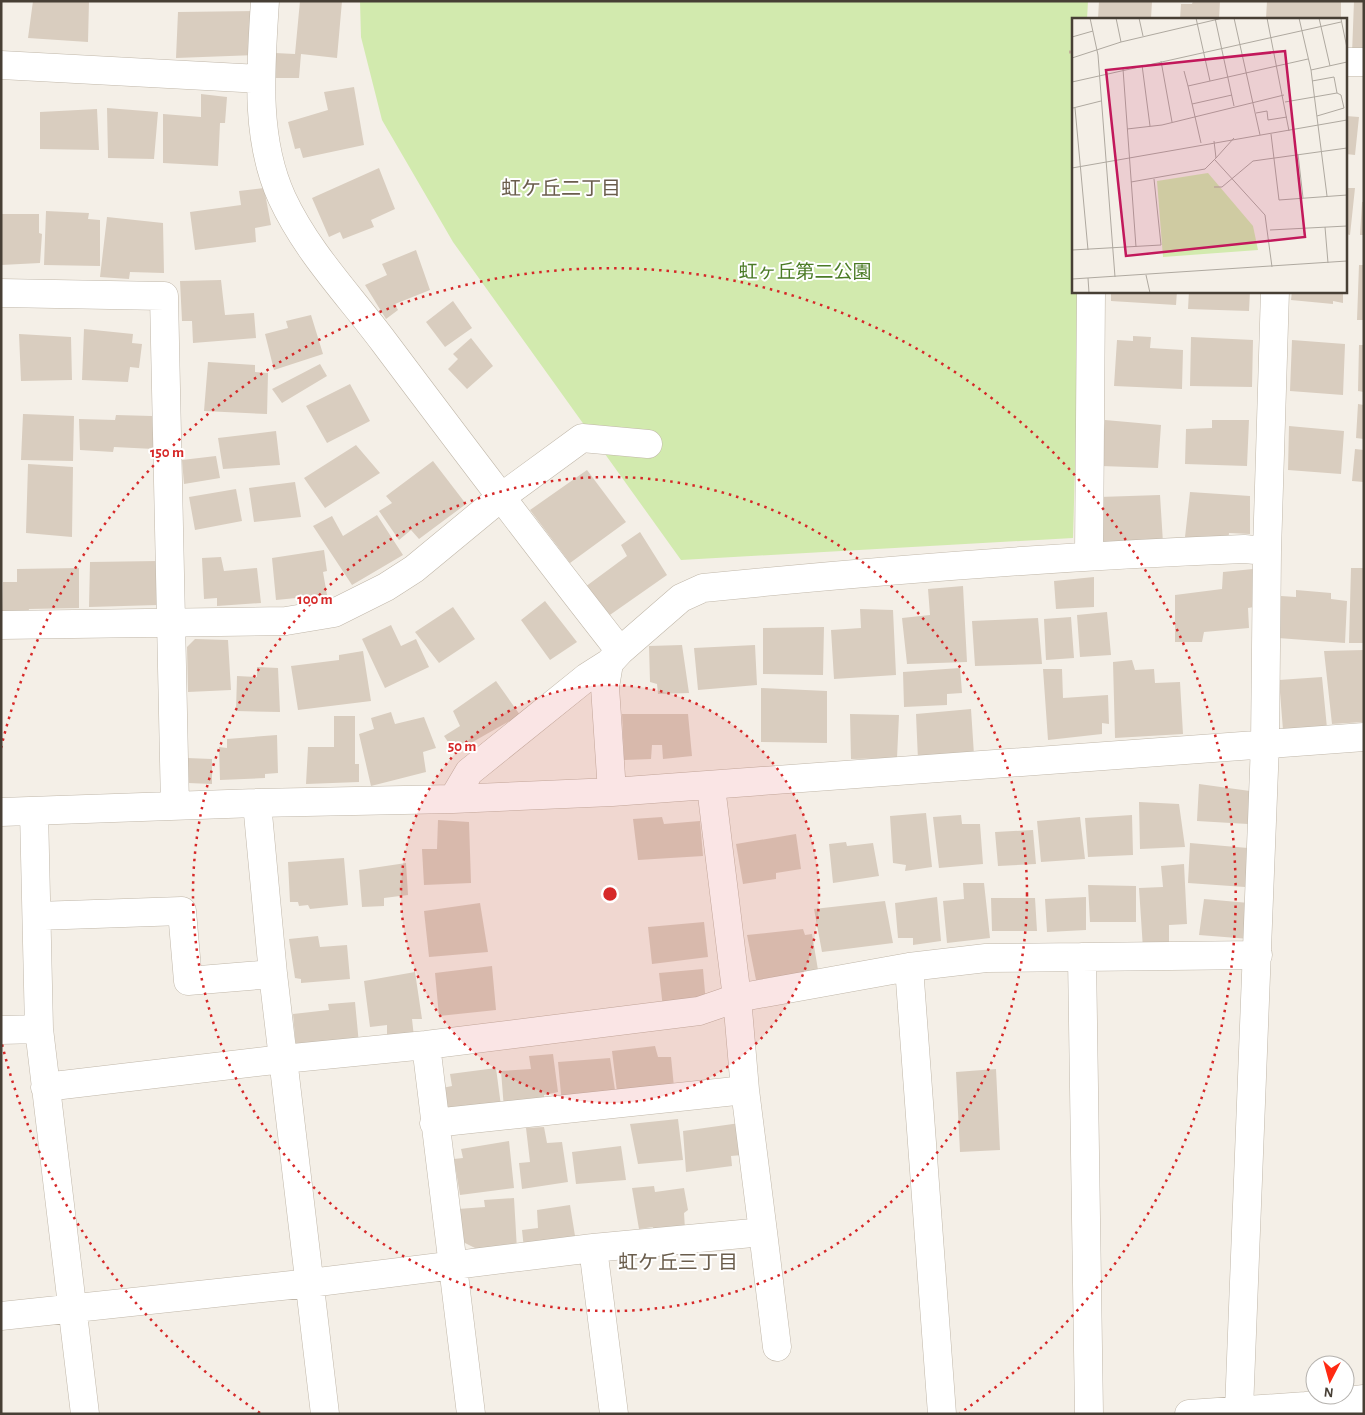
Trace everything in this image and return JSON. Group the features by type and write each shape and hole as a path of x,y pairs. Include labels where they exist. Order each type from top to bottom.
{"street":[{"path":"265,1 260,78 264,139 282,198 312,251 375,329 500,498 614,657"},
{"path":"1348,62 1364,62"},
{"path":"1,65 260,78"},
{"path":"1089,555 1091,292"},
{"path":"1239,1410 1265,744 1275,292"},
{"path":"1,293 164,296 175,806"},
{"path":"1,625 286,621 334,613 386,587 414,569 500,498 582,438 648,444"},
{"path":"453,799 469,772 614,657 681,598 703,588 908,568 1089,555 1244,549 1268,551"},
{"path":"612,792 606,687 614,657"},
{"path":"1,812 257,803 453,799 710,787 1364,738"},
{"path":"710,787 737,998 745,1090 777,1347"},
{"path":"257,803 273,974 324,1414"},
{"path":"34,811 39,1029 85,1414"},
{"path":"37,916 182,911 188,981 273,974"},
{"path":"45,1087 283,1059 426,1045 700,1010 737,998 909,967 986,958 1258,955"},
{"path":"1082,957 1089,1414"},
{"path":"909,967 942,1414"},
{"path":"1,1030 39,1029"},
{"path":"426,1045 434,1123 471,1414"},
{"path":"434,1123 745,1090"},
{"path":"1,1316 310,1283 593,1248 763,1232"},
{"path":"593,1248 614,1414"},
{"path":"1188,1414 1364,1399"}],"green space":[{"name":"虹ヶ丘第二公園","path":"360,1 1088,1 1087,18 1072,18 1072,292 1080,292 1073,538 681,560 453,242 382,120 361,37"}],"building":[{"path":"33,1 89,1 88,42 28,38"},
{"path":"300,1 342,1 337,58 301,54 299,78 274,78 275,53 295,54"},
{"path":"1099,1 1152,1 1151,18 1098,18"},
{"path":"1193,1 1220,1 1219,18 1180,18 1181,4 1192,4"},
{"path":"1267,1 1341,1 1341,18 1266,18"},
{"path":"1354,1 1364,1 1364,54 1352,54"},
{"path":"257,11 257,55 176,58 178,12"},
{"path":"354,87 364,145 303,158 300,148 295,149 288,122 328,110 324,92"},
{"path":"201,94 227,97 225,123 220,123 218,166 163,163 163,114 201,117"},
{"path":"107,108 158,112 154,159 108,158"},
{"path":"97,109 99,150 40,149 40,112"},
{"path":"1348,116 1359,117 1355,155 1348,154"},
{"path":"379,168 395,209 371,220 374,227 343,239 340,232 329,237 312,198"},
{"path":"264,188 271,225 255,228 256,242 195,250 190,212 241,205 239,191"},
{"path":"1348,188 1355,188 1350,235 1348,234"},
{"path":"1362,202 1364,202 1364,235 1360,235"},
{"path":"46,211 89,213 88,219 100,220 100,266 44,265"},
{"path":"1,214 39,214 39,233 42,234 40,263 1,265"},
{"path":"107,217 163,223 164,273 130,272 129,279 100,277"},
{"path":"416,250 430,290 395,304 398,310 386,319 365,285 387,275 382,264"},
{"path":"1359,265 1364,265 1364,320 1357,320"},
{"path":"221,280 225,315 254,313 256,338 193,343 192,321 182,321 180,281"},
{"path":"1111,292 1177,292 1176,305 1111,301"},
{"path":"1189,292 1250,292 1249,311 1188,309"},
{"path":"1292,292 1343,292 1343,303 1333,301 1333,304 1291,300"},
{"path":"453,301 472,328 445,347 426,322"},
{"path":"311,315 323,354 274,370 265,334 288,328 286,321"},
{"path":"84,329 133,334 132,343 142,344 139,368 130,367 128,382 82,380"},
{"path":"19,334 71,337 72,380 21,381"},
{"path":"1133,336 1151,337 1150,348 1183,350 1182,389 1114,386 1117,340 1133,341"},
{"path":"1191,337 1253,340 1252,387 1190,386"},
{"path":"471,338 493,366 467,389 448,369 458,359 453,354"},
{"path":"1292,340 1345,344 1343,395 1290,391"},
{"path":"1359,345 1364,345 1364,392 1358,391"},
{"path":"208,362 255,365 255,372 268,373 267,414 204,411"},
{"path":"320,364 327,376 282,403 272,389"},
{"path":"350,384 370,421 327,443 306,406"},
{"path":"1358,404 1364,405 1364,439 1356,438"},
{"path":"23,414 74,416 73,461 21,460"},
{"path":"116,415 152,416 154,449 114,447 113,452 80,450 79,419 115,420"},
{"path":"1105,420 1161,425 1158,468 1101,466"},
{"path":"1212,420 1249,420 1247,466 1185,464 1186,429 1212,428"},
{"path":"1289,426 1344,431 1341,474 1288,470"},
{"path":"276,431 280,465 223,469 218,438"},
{"path":"356,445 380,473 325,508 304,478"},
{"path":"1355,449 1364,450 1364,482 1352,481"},
{"path":"216,456 220,478 184,484 182,460"},
{"path":"433,461 466,504 419,539 411,530 399,540 379,511 392,503 386,496"},
{"path":"28,464 73,467 72,537 26,533"},
{"path":"587,470 626,522 570,563 530,510"},
{"path":"295,482 301,517 254,522 249,488"},
{"path":"236,489 242,521 195,530 189,497"},
{"path":"1190,492 1250,496 1250,534 1229,533 1228,541 1185,537"},
{"path":"1160,495 1163,543 1103,545 1099,497"},
{"path":"377,515 403,555 352,585 313,526 332,516 343,536"},
{"path":"640,532 667,575 607,617 585,587 627,556 621,545"},
{"path":"324,550 327,571 323,572 327,595 276,600 272,558"},
{"path":"221,557 224,571 257,568 261,603 217,606 217,598 204,599 202,558"},
{"path":"158,561 158,605 89,607 90,562"},
{"path":"79,568 79,608 29,609 28,613 2,611 3,582 17,582 17,569"},
{"path":"1351,568 1364,568 1364,643 1349,643"},
{"path":"1253,569 1254,607 1248,608 1249,628 1204,632 1202,642 1175,642 1175,595 1222,589 1223,572"},
{"path":"1094,577 1094,607 1056,609 1054,581"},
{"path":"963,586 967,662 907,664 902,618 930,615 928,589"},
{"path":"1296,590 1331,593 1331,599 1347,601 1345,643 1278,638 1281,596 1296,597"},
{"path":"545,601 577,642 550,660 521,620"},
{"path":"453,607 475,639 439,663 415,632"},
{"path":"860,609 893,610 896,675 834,679 831,630 861,628"},
{"path":"1107,612 1111,655 1080,657 1077,615"},
{"path":"1071,617 1074,658 1046,660 1044,619"},
{"path":"1038,618 1042,664 975,666 972,621"},
{"path":"391,625 401,646 416,639 429,667 385,688 362,639"},
{"path":"824,627 823,675 763,674 763,628"},
{"path":"195,639 228,640 231,690 188,692 187,647"},
{"path":"682,645 689,693 658,694 657,684 650,682 649,646"},
{"path":"755,645 757,685 698,690 694,648"},
{"path":"1364,650 1364,722 1332,724 1324,651"},
{"path":"363,651 371,701 298,710 291,666 339,660 339,655"},
{"path":"1132,660 1135,670 1154,669 1155,683 1180,682 1183,734 1115,738 1113,662"},
{"path":"257,667 278,668 280,712 236,711 237,676 257,677"},
{"path":"960,668 962,693 947,694 947,705 904,707 903,672"},
{"path":"1043,669 1062,669 1063,698 1108,695 1109,724 1102,723 1102,734 1048,740"},
{"path":"1322,677 1327,728 1283,730 1279,680"},
{"path":"496,681 520,715 455,752 444,736 460,726 453,711"},
{"path":"761,688 827,691 827,743 761,742"},
{"path":"971,709 974,755 918,760 916,714"},
{"path":"391,712 395,724 424,717 436,748 423,752 426,772 371,786 359,734 374,729 371,718"},
{"path":"622,714 688,714 692,756 663,759 662,745 652,745 651,759 624,760"},
{"path":"850,714 899,715 897,758 851,759"},
{"path":"334,716 355,716 355,764 359,764 359,782 306,784 308,747 334,747"},
{"path":"277,735 278,773 265,774 265,778 220,780 219,747 227,748 227,739"},
{"path":"187,758 212,759 212,784 188,783"},
{"path":"1199,784 1250,791 1248,824 1197,821"},
{"path":"1139,802 1179,804 1185,847 1140,849"},
{"path":"926,813 932,867 905,871 906,865 893,863 890,816"},
{"path":"961,815 962,824 980,824 983,864 939,868 933,817"},
{"path":"1132,815 1133,855 1088,857 1085,818"},
{"path":"662,817 664,824 700,821 703,856 638,860 633,819"},
{"path":"1080,817 1085,859 1041,862 1037,821"},
{"path":"438,820 469,822 471,883 424,885 422,849 437,849"},
{"path":"1033,830 1036,864 998,866 995,832"},
{"path":"796,834 801,869 776,873 776,879 743,884 736,844"},
{"path":"846,842 847,846 873,843 879,876 833,883 829,844"},
{"path":"1190,843 1248,848 1245,887 1188,883"},
{"path":"344,858 348,905 310,909 308,905 299,906 298,902 290,902 288,862"},
{"path":"406,863 408,895 384,898 384,906 362,907 359,870"},
{"path":"1184,864 1187,924 1169,925 1169,948 1143,949 1139,888 1163,887 1161,866"},
{"path":"963,883 984,883 990,938 947,943 943,901 964,899"},
{"path":"1088,885 1136,886 1136,922 1090,922"},
{"path":"937,897 941,941 913,945 913,938 898,938 895,903"},
{"path":"1086,897 1086,930 1047,932 1045,899"},
{"path":"991,898 1035,898 1037,931 992,931"},
{"path":"1204,899 1249,903 1250,939 1199,935"},
{"path":"885,901 893,943 822,952 814,909"},
{"path":"480,903 488,952 429,957 424,911"},
{"path":"704,922 708,957 652,964 648,927"},
{"path":"803,929 805,935 812,934 818,970 756,980 747,935"},
{"path":"318,936 320,947 347,945 350,979 301,983 301,979 295,978 289,939"},
{"path":"492,966 496,1010 439,1016 435,973"},
{"path":"703,969 706,1004 663,1008 659,973"},
{"path":"415,972 422,1019 412,1019 414,1037 387,1039 387,1025 370,1027 364,981"},
{"path":"355,1002 359,1044 296,1048 293,1014 329,1010 328,1004"},
{"path":"655,1046 658,1057 671,1057 674,1087 618,1100 612,1051"},
{"path":"553,1054 558,1092 544,1095 544,1103 504,1109 501,1071 531,1069 529,1056"},
{"path":"610,1058 615,1090 562,1104 558,1062"},
{"path":"496,1068 501,1106 444,1113 442,1088 452,1086 450,1074"},
{"path":"996,1069 1000,1150 960,1152 956,1072"},
{"path":"678,1119 683,1160 638,1164 630,1124"},
{"path":"740,1123 742,1155 731,1156 732,1166 686,1172 683,1131"},
{"path":"544,1127 547,1143 562,1142 568,1182 522,1189 519,1163 530,1162 526,1128"},
{"path":"509,1141 514,1188 460,1195 454,1159 463,1158 461,1149"},
{"path":"621,1146 626,1180 576,1184 572,1152"},
{"path":"654,1186 655,1192 684,1188 688,1210 684,1213 685,1229 654,1233 653,1227 639,1229 632,1188"},
{"path":"514,1198 517,1250 487,1254 459,1240 458,1209 485,1207 484,1200"},
{"path":"570,1205 576,1242 524,1249 522,1230 538,1228 537,1210"}],"district":[{"name":"虹ケ丘二丁目","path":"561,188"},
{"name":"虹ケ丘三丁目","path":"678,1262"}]}
